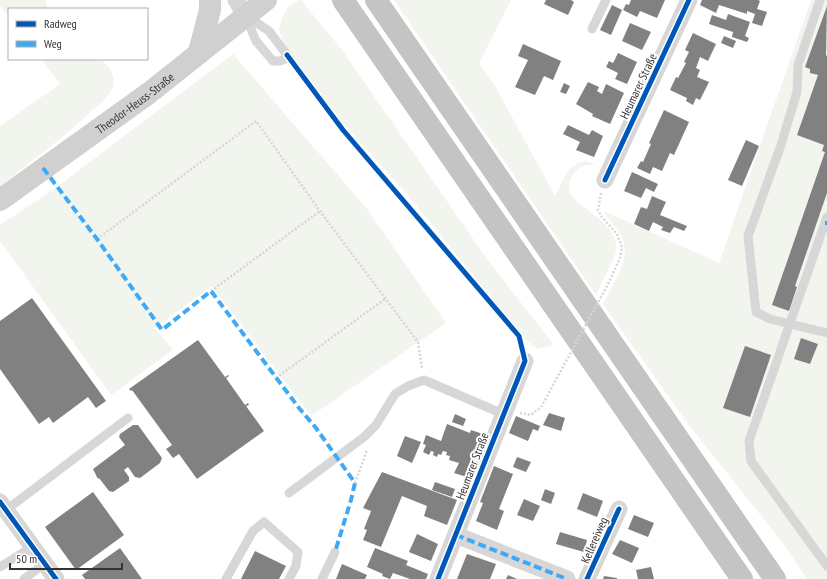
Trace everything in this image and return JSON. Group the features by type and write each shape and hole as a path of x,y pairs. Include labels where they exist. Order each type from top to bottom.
{"highway":[{"path":"343,0 742,579"},
{"path":"376,0 775,579"}],"main road":[{"path":"199,52 210,10 210,0"},
{"name":"Theodor-Heuss-Straße","path":"0,200 149,93 199,52 241,8 266,0"}],"street":[{"name":"Heumarer Straße","path":"605,180 684,2"},
{"name":"Heumarer Straße","path":"438,579 525,360"},
{"path":"3,506 56,579"},
{"name":"Kellereiweg","path":"587,579 618,509"},
{"path":"456,535 567,579"}],"lane":[{"path":"592,29 606,0"},
{"path":"820,0 798,65 797,92 780,148 748,236 756,312 770,319 790,325 827,333"},
{"path":"241,8 269,31 287,55 285,59 273,61 256,41 241,8"},
{"path":"827,217 749,441 751,461 827,566"},
{"path":"289,493 364,437 376,425 395,394 408,386 424,380 505,412"},
{"path":"3,506 128,418"},
{"path":"226,579 253,531 264,522 298,552 296,566 289,579"},
{"path":"0,567 32,547"},
{"path":"322,579 335,552"},
{"path":"24,579 44,564"}],"path":[{"path":"97,239 256,121 320,211 418,342 424,380"},
{"path":"505,412 532,415 541,407 608,284 620,258 622,247 617,234 601,216 598,210 601,191 605,180"},
{"path":"211,291 320,211"},
{"path":"276,378 385,299"},
{"path":"355,483 376,425"}],"shaded area":[{"path":"0,0 45,0 48,8 8,8 8,16 0,6"},
{"path":"301,0 342,50 487,259 554,345 537,349 526,340 411,199 350,131 298,65 283,43 279,29 282,18 288,7"},
{"path":"394,0 511,0 479,63 495,86 555,196 566,174 573,166 586,161 600,167 594,165 582,166 574,173 569,186 573,197 606,226 615,239 615,255 596,295"},
{"path":"811,0 827,0 827,579 807,579 785,546 688,424 603,304 621,269 625,251 624,242 620,233 604,211 719,263"},
{"path":"233,54 367,209 446,323 311,416 212,286 155,328 173,350 111,395 0,241 0,225 53,190"},
{"path":"42,60 100,60 106,64 111,71 114,79 113,87 105,99 44,152 0,186 0,126 60,84"}],"building":[{"path":"546,0 571,0 574,2 568,15 544,4"},
{"path":"631,0 665,0 657,18 640,11 637,17 623,10 626,4 629,5"},
{"path":"702,0 758,0 760,1 757,9 767,12 762,26 752,23 755,14 747,11 747,14 719,5 716,13 700,5"},
{"path":"612,5 622,10 611,35 600,30"},
{"path":"827,6 827,193 795,286 797,287 789,311 772,305 825,152 822,151 824,145 797,135 818,75 810,73 810,69 805,67"},
{"path":"728,14 750,22 745,36 749,38 747,42 732,37 733,32 709,24 712,15 726,20"},
{"path":"630,23 651,32 642,50 622,41"},
{"path":"693,33 716,44 708,61 700,57 696,68 700,70 697,77 709,82 700,100 696,98 693,105 686,101 687,98 670,90 676,77 678,78 686,63 684,62 689,52 685,50"},
{"path":"724,36 736,41 733,48 721,43"},
{"path":"523,44 561,61 553,80 544,76 535,95 515,87 528,60 518,56"},
{"path":"618,53 637,62 627,84 615,79 618,73 606,67 609,61 613,63"},
{"path":"588,82 599,87 597,91 602,94 606,84 624,93 610,124 592,116 593,114 576,104"},
{"path":"564,83 570,86 566,94 560,92"},
{"path":"664,110 689,122 674,155 670,153 662,171 653,167 650,174 637,168 641,161 643,162 651,144 649,143"},
{"path":"568,125 589,135 592,130 603,136 594,157 576,150 580,142 563,134"},
{"path":"746,140 759,146 742,186 728,180"},
{"path":"632,172 658,184 654,192 646,188 641,198 624,191"},
{"path":"652,196 666,202 660,215 687,226 684,231 674,227 670,233 661,230 663,227 653,222 649,231 634,224 641,207 647,209"},
{"path":"32,298 106,401 96,408 88,397 53,423 49,417 39,424 0,369 0,321"},
{"path":"801,338 818,344 810,364 794,359"},
{"path":"198,340 225,377 228,375 229,376 226,378 245,405 248,403 249,405 246,406 264,431 197,479 179,454 173,458 166,449 172,445 132,390 131,391 129,389"},
{"path":"745,346 771,355 750,417 723,408"},
{"path":"549,413 565,418 561,431 543,425"},
{"path":"455,414 466,419 463,426 452,422"},
{"path":"516,416 540,426 538,431 533,429 528,441 509,433"},
{"path":"447,424 470,433 471,430 483,434 467,477 454,473 459,463 449,460 450,456 446,455 447,452 443,451 441,455 438,454 437,457 433,455 434,452 431,451 429,455 423,452 426,445 423,444 426,435 441,441"},
{"path":"133,425 138,425 162,458 160,463 140,478 135,477 128,467 124,470 129,477 129,481 113,492 109,491 99,478 98,479 93,469 125,445 119,437 120,434"},
{"path":"405,436 421,442 412,463 397,456"},
{"path":"517,457 531,462 526,472 513,467"},
{"path":"494,466 513,474 499,509 504,511 497,530 476,521 483,503 480,502"},
{"path":"382,472 457,500 447,525 424,516 427,506 402,496 381,547 363,540 367,530 364,529 371,511 363,508"},
{"path":"435,482 455,489 452,497 432,490"},
{"path":"545,489 555,493 551,504 541,500"},
{"path":"93,492 124,535 76,570 45,527"},
{"path":"583,493 603,501 597,517 577,509"},
{"path":"524,499 540,506 533,521 517,515"},
{"path":"634,515 654,523 648,537 628,529"},
{"path":"560,532 587,540 584,552 556,544"},
{"path":"417,534 438,544 431,561 409,552"},
{"path":"620,540 639,548 632,563 612,554"},
{"path":"120,548 142,579 85,579 82,575"},
{"path":"375,548 408,561 406,565 428,574 426,579 410,579 393,573 390,579 367,567"},
{"path":"255,551 286,566 279,579 241,579"},
{"path":"467,554 496,564 490,579 457,579"},
{"path":"342,564 367,575 365,579 336,579"},
{"path":"651,567 654,579 638,579 636,570"},
{"path":"508,575 517,579 506,579"},
{"path":"604,576 617,578 617,579 603,579"}],"marked path":[{"path":"43,168 97,239 162,330 211,291 299,408 316,428 355,483 335,552"},
{"path":"456,535 567,579"}],"cycle path":[{"path":"605,180 689,0"},
{"path":"287,55 343,130 519,336 525,361 438,579"},
{"path":"0,502 56,579"},
{"path":"587,579 619,509"}]}
